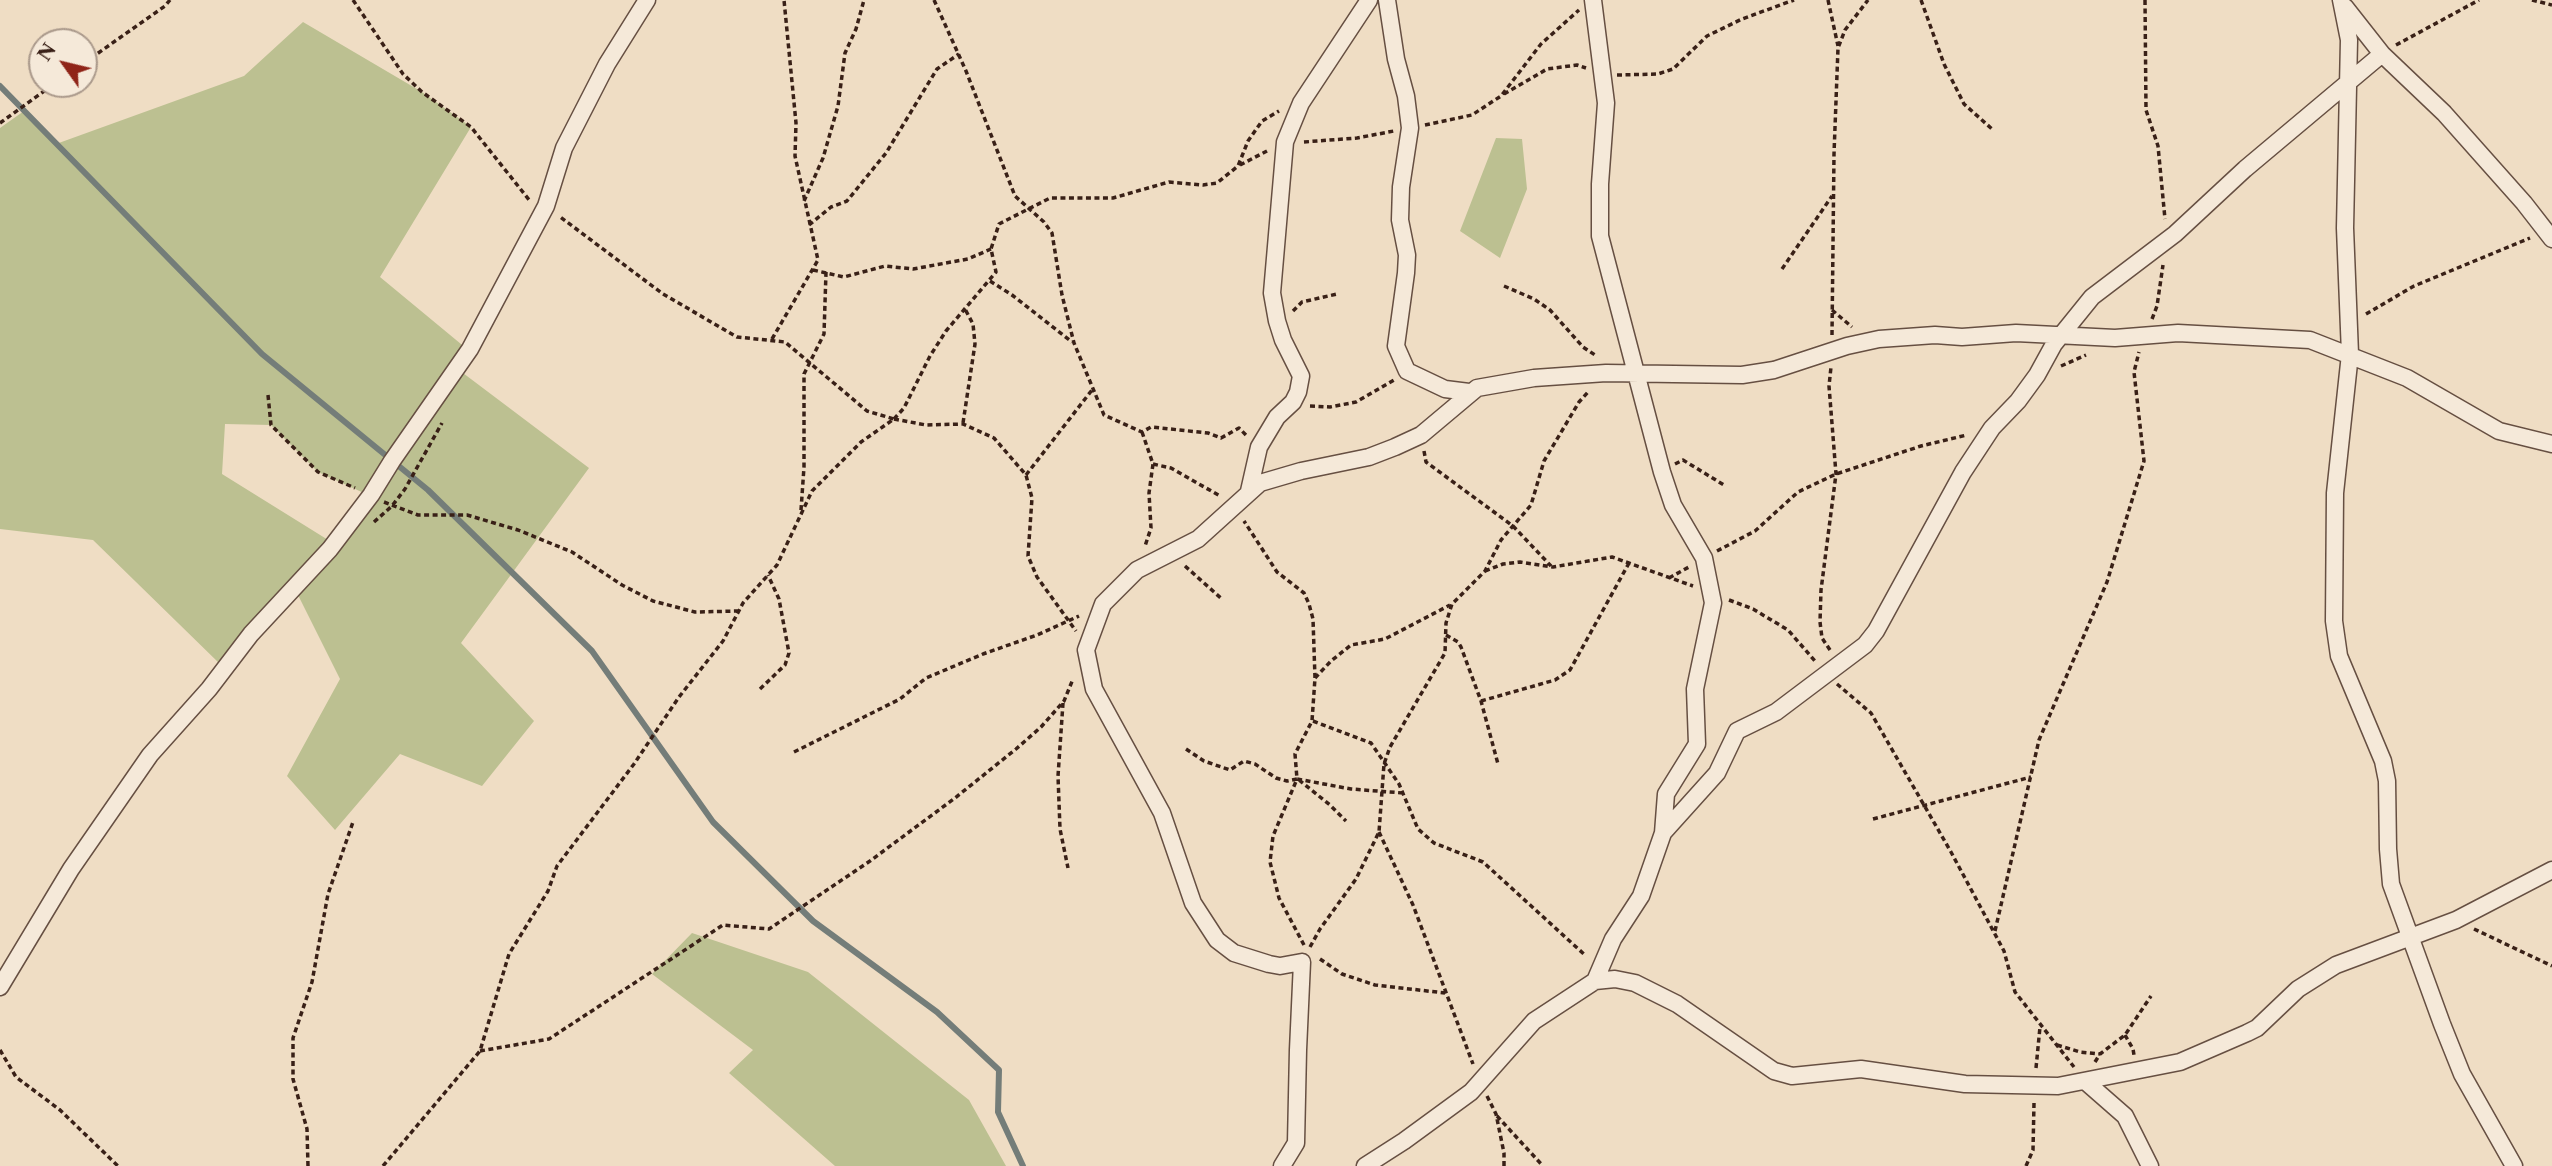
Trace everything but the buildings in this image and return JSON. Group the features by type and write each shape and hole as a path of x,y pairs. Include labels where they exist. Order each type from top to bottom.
{"street":[{"path":"0,987 71,869 150,755 209,689 251,634 330,549 371,495 470,349 544,211 565,148 607,64 648,0"},
{"path":"1249,491 1259,447 1277,417 1298,392 1301,376 1286,347 1277,321 1272,293 1284,142 1301,103 1368,0"},
{"path":"1388,0 1396,59 1406,96 1410,128 1401,187 1400,220 1407,255 1406,273 1396,346 1407,371 1445,389 1469,392"},
{"path":"1364,1166 1404,1141 1471,1092 1534,1021 1598,975 1613,939 1641,896 1663,833 1666,794 1697,744 1695,689 1713,603 1712,593 1704,558 1673,505 1662,472 1600,236 1600,184 1606,103 1593,0"},
{"path":"2343,2 2382,54 2444,113 2549,235"},
{"path":"2343,2 2349,40 2345,228 2350,354 2335,493 2334,621 2339,656 2383,761 2387,781 2388,849 2392,884 2462,1074 2514,1166"},
{"path":"1663,833 1717,773 1737,731 1776,712 1865,645 1876,631 1963,472 1992,428 2018,401 2037,375 2060,335 2092,297 2167,240 2245,169 2382,54"},
{"path":"1282,1166 1296,1143 1305,957 1280,966 1246,958 1217,940 1193,902 1162,813 1094,689 1086,650 1103,604 1137,570 1198,539 1260,483 1369,457 1422,435 1469,392 1477,388 1604,366 1635,373 1703,376 1742,374 1773,370 1847,346 1879,339 1935,335 1962,337 2016,333 2115,338 2178,334 2310,340 2407,377 2499,431 2552,444"},
{"path":"1598,975 1634,983 1677,1004 1769,1068 1792,1076 1861,1069 1965,1084 2058,1086 2180,1062 2213,1048 2257,1028 2298,989 2336,965 2456,920 2552,870"},
{"path":"2085,1081 2125,1116 2150,1166"}],"path":[{"path":"98,53 171,0"},
{"path":"353,0 403,74 422,92 471,127 544,211 671,299 737,337 785,342 867,411 926,425 963,424 994,438 1026,475 1032,498 1028,556 1037,577 1070,620 1086,650 1064,701 1041,727 955,798 870,861 769,929 723,925 550,1039 480,1051"},
{"path":"772,339 818,260 795,156 796,123 784,0"},
{"path":"804,202 823,158 838,106 845,53 856,29 864,0"},
{"path":"934,0 959,54 1015,196 1052,233 1062,295 1074,344 1104,415 1142,432 1153,464 1149,493 1151,528 1137,570"},
{"path":"1501,96 1547,69 1577,65 1604,75 1658,74 1673,69 1707,36 1742,19 1794,0"},
{"path":"1828,0 1838,48"},
{"path":"1921,0 1944,64 1964,104 1992,128"},
{"path":"1994,933 2039,740 2107,582 2144,461 2134,372 2144,336 2157,306 2167,240 2158,146 2146,110 2145,0"},
{"path":"2382,54 2479,0"},
{"path":"2532,0 2552,5"},
{"path":"809,225 831,207 846,201 886,153 937,69 959,54"},
{"path":"0,123 35,98"},
{"path":"383,1166 480,1051 509,954 548,891 558,866 634,764 678,697 723,641 739,611 777,565 812,491 861,442 894,419 904,408 936,346 996,272 991,249 999,225 1050,198 1113,198 1169,182 1203,185 1217,183 1238,166 1248,141 1262,121 1272,113 1301,103"},
{"path":"1782,269 1833,195"},
{"path":"2350,323 2414,286 2549,235"},
{"path":"812,270 844,277 885,266 913,269 968,259 991,249"},
{"path":"801,514 804,374 824,334 826,272"},
{"path":"989,282 1012,295 1074,344"},
{"path":"1315,678 1351,645 1385,639 1452,604 1485,571 1501,540 1531,505 1545,461 1579,402 1604,366 1550,310 1534,299 1504,286"},
{"path":"1277,321 1289,315 1302,302 1337,294"},
{"path":"963,424 975,344 973,324 965,309"},
{"path":"2037,375 2077,360 2115,338"},
{"path":"1289,405 1330,407 1356,402 1407,371"},
{"path":"1026,475 1092,390"},
{"path":"268,395 271,425 318,472 418,515 467,514 518,530 572,552 653,601 695,612 739,611"},
{"path":"1142,432 1151,427 1208,433 1221,438 1238,428 1259,447"},
{"path":"1669,578 1755,531 1798,492 1836,474 1921,446 1992,428"},
{"path":"1422,435 1426,462 1513,526 1553,567"},
{"path":"1662,472 1683,460 1724,485"},
{"path":"1153,464 1171,468 1235,505 1277,572 1304,593 1310,604 1315,678 1312,721 1296,754 1297,779 1273,835 1270,862 1279,898 1305,957 1375,985 1445,993"},
{"path":"1170,553 1223,600"},
{"path":"1485,571 1503,564 1520,562 1553,567 1612,557 1753,609 1788,630 1826,675 1871,713 2004,951 2015,992 2085,1081 2100,1054 2125,1035 2151,996"},
{"path":"1481,701 1555,680 1570,670 1629,563"},
{"path":"760,689 785,665 789,653 779,598 768,575"},
{"path":"794,752 900,699 926,678 1103,604"},
{"path":"1305,957 1320,929 1356,879 1379,832 1384,764 1390,747 1445,653 1452,604"},
{"path":"1446,635 1461,647 1481,701 1498,764"},
{"path":"1064,701 1058,776 1060,829 1068,868"},
{"path":"1312,721 1371,743 1403,793 1418,829 1434,843 1483,862 1598,975"},
{"path":"1186,749 1204,761 1230,770 1244,761 1287,781 1297,779 1403,793"},
{"path":"1873,819 2031,777"},
{"path":"1297,779 1346,821"},
{"path":"308,1166 307,1129 293,1079 293,1038 312,982 328,894 353,821"},
{"path":"1379,832 1413,905 1480,1082 1496,1114 1504,1166"},
{"path":"2456,920 2552,966"},
{"path":"2026,1166 2033,1150 2040,1025"},
{"path":"2057,1045 2080,1052 2100,1054"},
{"path":"0,1050 16,1077 60,1110 118,1166"},
{"path":"1496,1114 1543,1166"}],"green space":[{"path":"303,22 422,92 471,127 380,277 467,349 455,367 589,468 461,643 534,721 482,786 400,754 335,830 287,776 340,679 293,585 221,665 93,540 0,529 0,128 24,111 56,144 244,76","holes":["225,424 271,425 318,472 366,494 333,543 222,474"]},
{"path":"1496,138 1522,139 1527,189 1500,258 1460,231"},
{"path":"692,933 808,972 969,1100 1006,1166 835,1166 729,1073 753,1050 652,974"}],"waterway":[{"path":"0,86 262,354 428,490 592,651 713,822 813,921 937,1012 999,1070 998,1112 1023,1166"}]}
